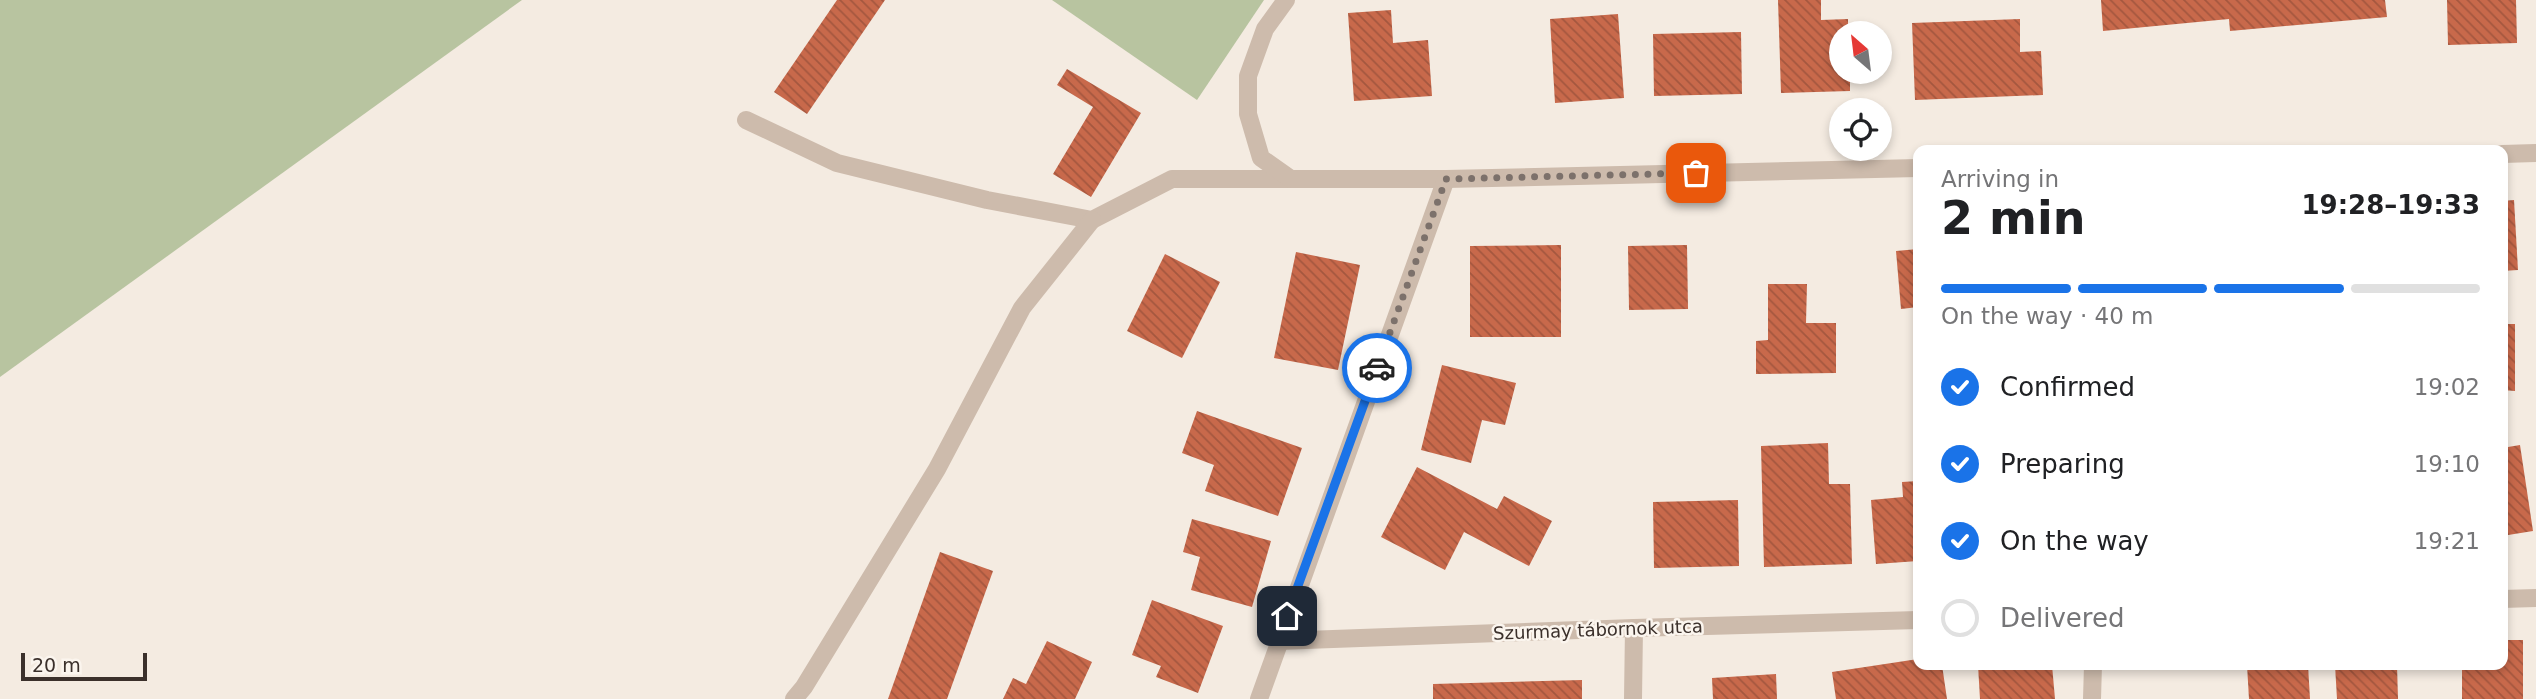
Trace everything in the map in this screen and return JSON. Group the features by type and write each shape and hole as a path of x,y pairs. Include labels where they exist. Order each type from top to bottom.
{"street":[{"path":"1286,0 1265,29 1248,76 1248,114 1261,158 1292,179"},
{"path":"746,120 837,163 987,200 1092,220"},
{"path":"2508,153 2536,153"},
{"path":"794,699 811,676 937,469 1022,308 1092,220 1172,179 1446,179 1913,168"},
{"path":"1259,699 1446,179"},
{"path":"2508,599 2536,598"},
{"name":"Szurmay tábornok utca","path":"1278,641 1913,620"},
{"path":"1633,699 1634,628"},
{"path":"2092,699 2093,670"}],"green space":[{"path":"0,0 522,0 0,377"},
{"path":"1052,0 1264,0 1197,100"}],"building":[{"path":"837,0 885,0 807,114 774,92"},
{"path":"1778,0 1821,0 1821,20 1848,19 1829,21 1829,84 1850,84 1850,91 1781,93"},
{"path":"2101,0 2385,0 2387,17 2230,31 2229,19 2103,31"},
{"path":"2447,0 2516,0 2517,43 2448,45"},
{"path":"1391,10 1393,43 1428,40 1432,96 1354,101 1348,13"},
{"path":"1618,14 1624,98 1555,103 1550,19"},
{"path":"2020,19 2020,52 2041,51 2043,95 1915,100 1912,23"},
{"path":"1741,32 1742,94 1654,96 1653,34"},
{"path":"1067,69 1141,113 1091,197 1053,174 1093,107 1057,85"},
{"path":"2508,200 2514,200 2518,270 2508,271"},
{"path":"1561,245 1561,337 1470,337 1470,246"},
{"path":"1687,245 1688,309 1629,310 1628,246"},
{"path":"1913,249 1913,308 1901,309 1896,251"},
{"path":"1296,252 1360,265 1338,370 1274,358"},
{"path":"1165,254 1220,282 1182,358 1127,331"},
{"path":"1768,284 1807,284 1806,323 1836,323 1836,373 1756,374 1756,341 1768,340"},
{"path":"2508,324 2515,324 2515,391 2508,390"},
{"path":"1442,365 1516,383 1505,425 1482,420 1471,463 1421,450"},
{"path":"1197,411 1302,448 1278,516 1205,491 1214,465 1182,453"},
{"path":"1828,443 1829,484 1850,484 1852,564 1764,567 1761,446"},
{"path":"2520,445 2533,531 2508,535 2508,447"},
{"path":"1417,467 1497,509 1504,496 1552,521 1529,566 1464,532 1445,570 1381,537"},
{"path":"1913,481 1913,561 1876,564 1871,500 1903,497 1902,482"},
{"path":"1738,500 1739,566 1654,568 1653,502"},
{"path":"1192,519 1271,541 1252,607 1191,590 1200,557 1183,552"},
{"path":"940,552 993,571 947,699 888,699"},
{"path":"1152,600 1223,626 1198,693 1156,677 1161,666 1132,655"},
{"path":"2508,640 2523,640 2523,699 2462,699 2462,670 2508,670"},
{"path":"1047,641 1092,662 1075,699 1003,699 1013,678 1026,684"},
{"path":"1913,660 1913,670 1943,670 1947,699 1836,699 1832,672"},
{"path":"1978,670 2052,670 2055,699 1980,699"},
{"path":"2247,670 2308,670 2310,699 2249,699"},
{"path":"2335,670 2397,670 2398,699 2337,699"},
{"path":"1776,674 1777,699 1713,699 1712,678"},
{"path":"1582,680 1582,699 1433,699 1433,684"}],"way so far":[{"path":"1377,368 1446,179 1696,173"}],"route":[{"path":"1287,616 1377,368"}]}
